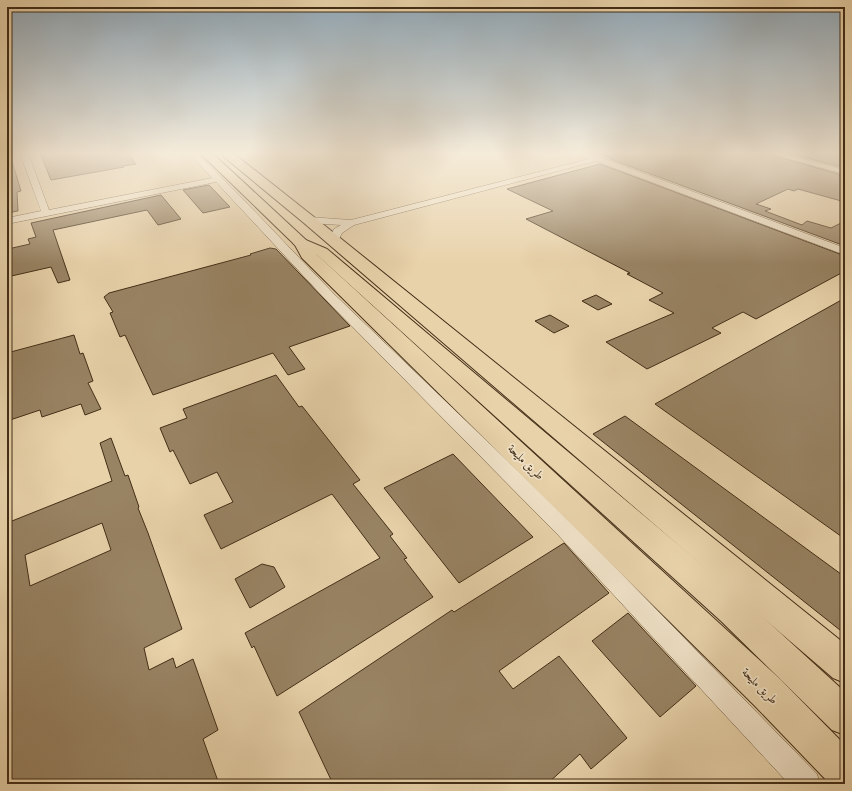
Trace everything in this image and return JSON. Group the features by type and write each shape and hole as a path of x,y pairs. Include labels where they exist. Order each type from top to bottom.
{"main road":[{"name":"طريق مليحة","path":"246,190 256,199 305,231 333,241 845,666"},
{"name":"طريق مليحة","path":"263,190 305,231 308,255 767,692 845,772"},
{"path":"305,231 322,252 732,610 845,717"}],"street":[{"path":"37,190 46,213"},
{"path":"7,221 162,190"},
{"path":"228,190 330,297 566,530 807,784"},
{"path":"333,241 338,231 351,223 471,190"},
{"path":"679,190 845,252"},
{"path":"305,231 325,222 351,223"}],"building":[{"path":"7,190 21,190 17,192 18,211 7,213"},
{"path":"183,190 214,190 230,207 203,213"},
{"path":"509,190 669,190 845,256 845,271 756,319 743,312 712,328 721,333 647,369 606,342 674,313 649,300 663,293 627,274 630,273 526,219 553,211"},
{"path":"694,190 786,190 756,204 771,209 765,211 802,225 807,221 831,228 845,221 845,246"},
{"path":"801,190 845,190 845,202"},
{"path":"161,195 181,219 158,225 147,210 53,230 70,280 58,283 51,267 7,277 7,259 11,258 8,249 30,244 28,239 36,237 31,223"},
{"path":"270,248 276,249 350,326 289,347 305,369 288,375 273,353 153,395 125,335 120,337 110,313 113,312 104,297 109,293 251,255 250,254"},
{"path":"596,295 612,304 598,310 582,301"},
{"path":"845,298 845,539 655,404"},
{"path":"550,315 569,326 554,333 535,321"},
{"path":"74,335 80,354 83,353 93,381 88,383 101,409 85,415 81,404 42,417 40,410 7,421 7,353"},
{"path":"276,375 299,407 302,406 360,480 353,484 393,534 390,536 407,558 404,559 433,597 277,696 254,646 252,648 245,633 380,558 332,494 221,549 204,515 233,502 217,472 190,484 173,450 170,452 160,428 187,418 183,409"},
{"path":"625,416 845,577 845,634 593,434"},
{"path":"111,438 125,476 128,475 139,507 138,508 182,629 144,648 149,670 173,658 176,668 193,659 218,730 203,739 219,784 7,784 7,523 112,481 100,443","holes":["102,523 111,550 30,586 25,555"]},
{"path":"453,454 533,537 459,583 384,488"},
{"path":"564,543 609,593 499,671 513,689 559,656 627,738 591,769 580,754 547,784 333,784 299,712 452,610 454,612"},
{"path":"262,564 274,567 285,587 250,608 235,579"},
{"path":"628,613 696,686 660,717 592,641"}]}
